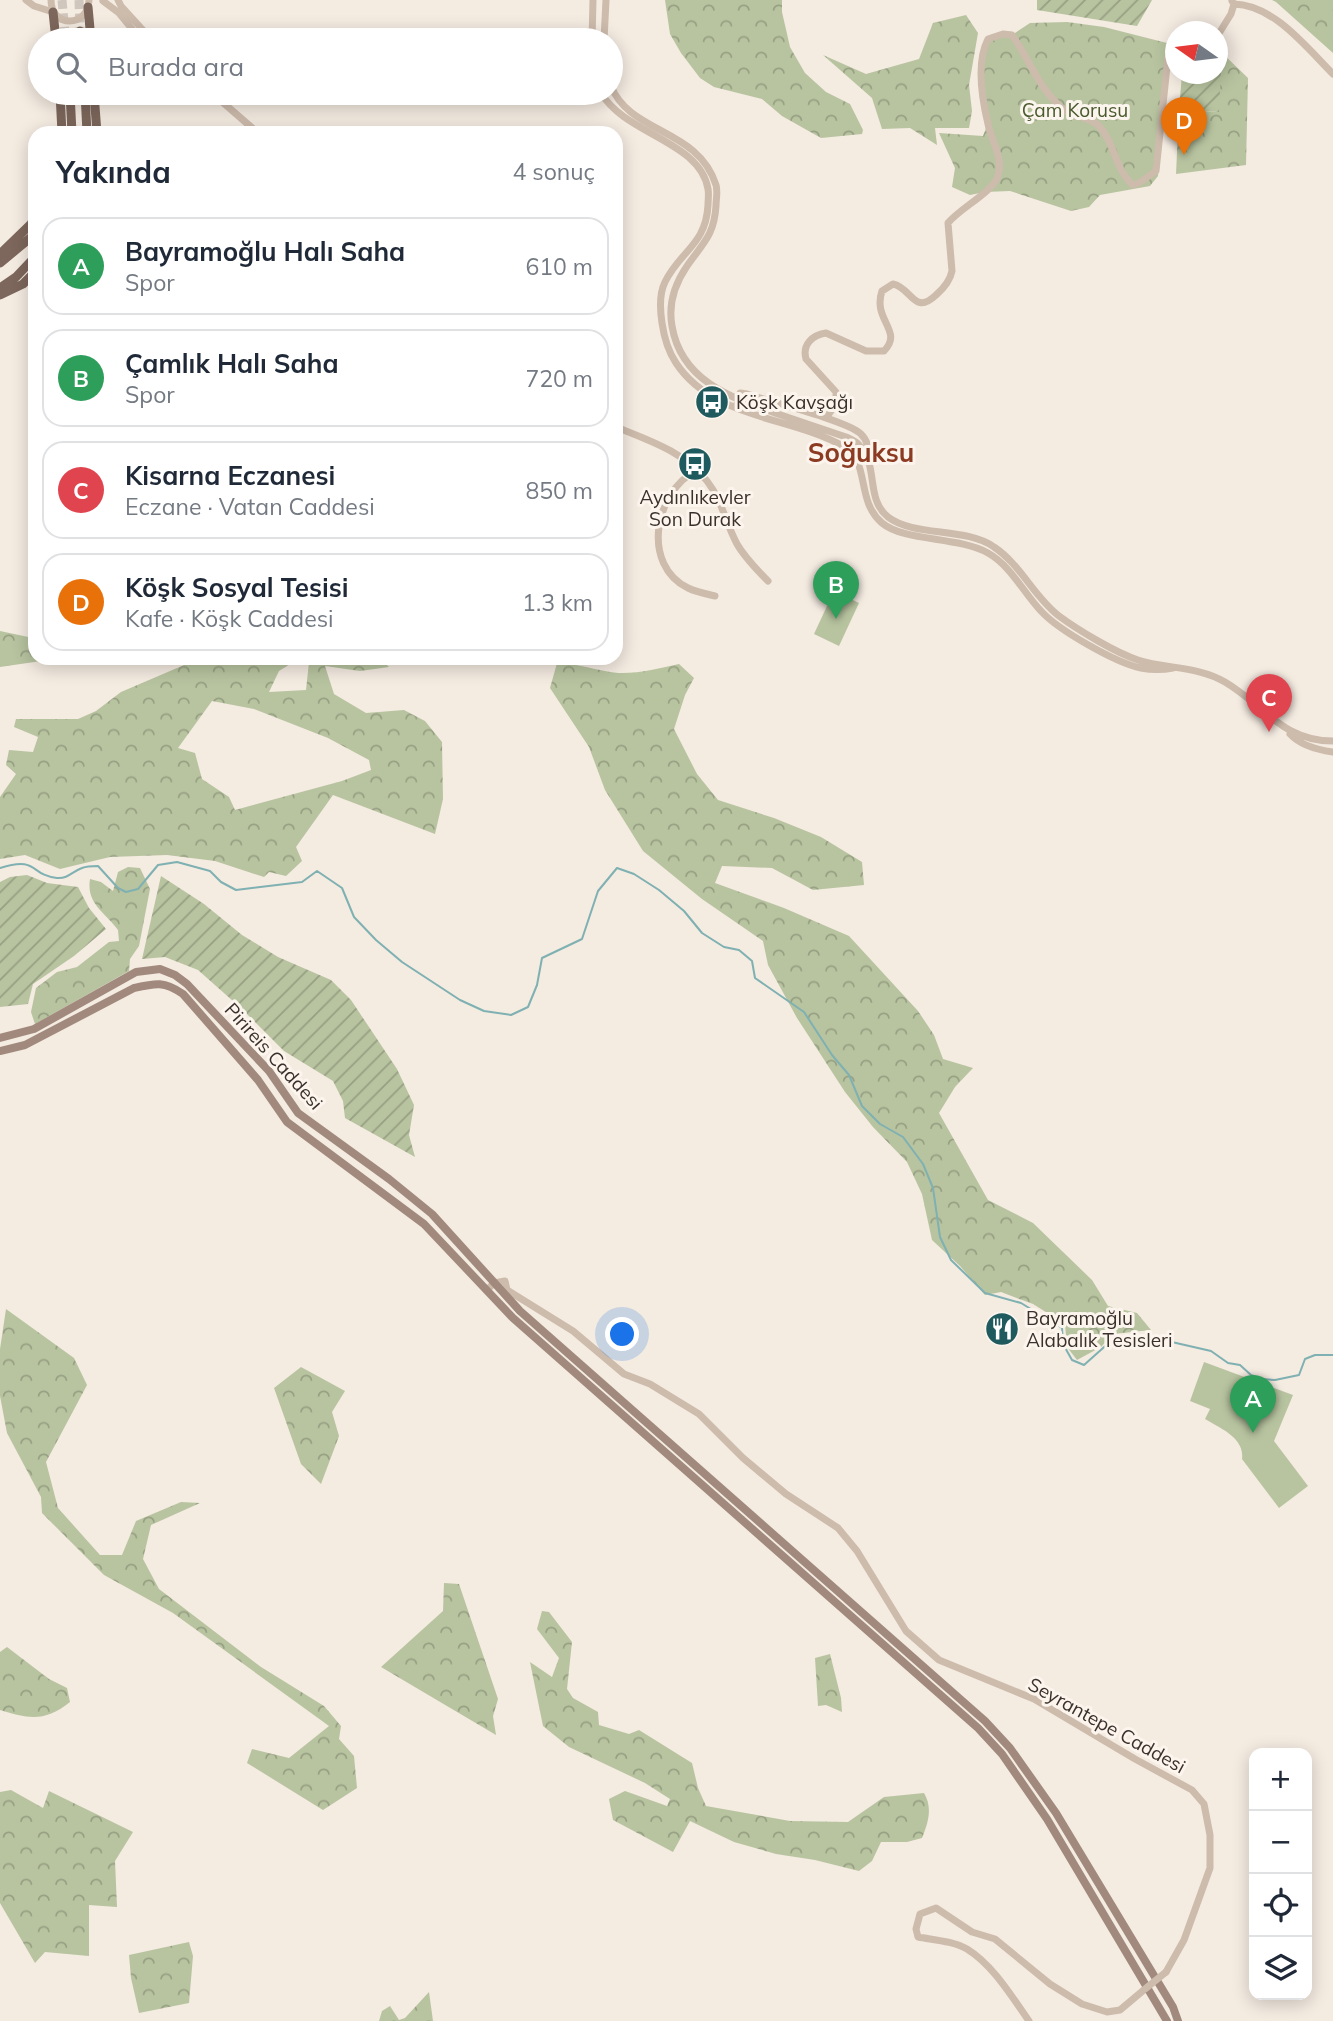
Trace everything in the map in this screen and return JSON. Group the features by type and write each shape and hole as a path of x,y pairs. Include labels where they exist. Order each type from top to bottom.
{"main road":[{"path":"88,4 90,28"},
{"path":"53,12 55,28"},
{"path":"61,105 62,126"},
{"path":"71,105 72,126"},
{"path":"86,105 87,126"},
{"path":"95,105 96,126"},
{"path":"0,254 28,227"},
{"path":"0,263 28,240"},
{"path":"0,288 28,264"},
{"path":"0,295 28,279"},
{"name":"Pirireis Caddesi","path":"0,1038 34,1029 136,972 160,969 187,984 269,1071 298,1114 389,1179 432,1214 520,1311 985,1721 1010,1748 1056,1813 1178,2021"},
{"name":"Pirireis Caddesi","path":"0,1051 25,1045 134,988 169,984 183,994 258,1080 286,1122 424,1224 487,1290"},
{"path":"487,1290 513,1318 978,1728 1002,1754 1048,1819 1167,2021"}],"street":[{"path":"26,0 34,6 53,12 63,21 81,18 88,4 103,0 114,8 131,28"},
{"path":"51,0 53,12"},
{"path":"118,0 141,28"},
{"path":"592,28 593,0"},
{"path":"605,28 606,0"},
{"path":"1224,21 1233,2 1256,8 1279,22 1333,74"},
{"path":"826,418 836,404 836,392 806,359 809,340 826,333 866,351 884,351 891,342 891,335 879,308 882,291 898,284 914,300 921,303 929,302 940,292 951,278 952,271 948,223 955,214 985,192 998,177 1000,163 988,124 982,77 984,46 988,38 1003,34 1013,35 1036,79 1051,98 1068,113 1098,125 1115,153 1124,177 1133,185 1156,171 1165,84"},
{"path":"623,104 628,111 691,147 708,167 717,187 712,233 676,285 669,311 673,337 682,358 697,376 736,404 846,437 859,444 865,453 874,494 881,510"},
{"path":"226,105 250,126"},
{"path":"612,105 623,118 686,154 701,171 709,189 704,230 665,281 661,296 665,339 675,361 690,380 704,393 832,440 849,449 859,461 864,494 873,514 888,527 899,532 971,546 997,559 1047,618 1115,658 1139,668 1173,668"},
{"path":"736,404 740,393 747,394 826,418 860,432 869,449 869,465"},
{"path":"623,429 679,455 697,470 720,502 741,549 768,581"},
{"path":"697,470 681,480 669,495 662,509 658,536 666,567 679,582 687,588 715,596"},
{"path":"864,494 887,516 904,524 970,537 992,545 1011,559 1061,618 1137,660 1205,673 1224,682 1285,728 1296,740 1333,752"},
{"path":"1285,728 1308,739 1333,741"},
{"name":"Seyrantepe Caddesi","path":"494,1283 505,1281 508,1290 573,1331 624,1374 650,1384 699,1414 743,1458 775,1485 838,1528 857,1550 906,1631 939,1660 1034,1699 1192,1790 1204,1804 1210,1835 1210,1868 1184,1940 1166,1972 1120,2010 1107,2012 1082,2004 1050,1984 995,1939 972,1932 936,1908 920,1914 916,1929 918,1937 944,1941 967,1949 1000,1979 1029,2021"},
{"path":"487,1290 494,1283"}],"green space":[{"path":"665,0 782,0 790,47 805,73 826,92 850,104 863,130 862,134 821,138 782,116 762,99 714,87 700,78 670,34"},
{"path":"1037,0 1152,0 1137,26 1037,10"},
{"path":"1272,0 1333,0 1333,53 1276,2"},
{"path":"966,15 978,33 969,85 972,111 969,128 935,128 937,145 910,128 882,129 872,98 823,55 866,74 919,59 933,23"},
{"name":"Çam Korusu","path":"1067,22 1104,27 1165,42 1158,176 1150,186 1100,195 1089,207 1071,211 1010,191 970,195 952,187 955,168 939,133 983,136 988,123 982,77 988,39 1012,35 1030,23"},
{"path":"1228,59 1248,78 1246,165 1176,174 1179,110 1218,112 1218,84 1228,84"},
{"path":"1181,84 1220,84 1219,112 1179,110"},
{"path":"834,591 859,603 839,646 814,634"},
{"path":"0,631 28,637 28,663 0,667"},
{"path":"679,664 694,678 685,695 674,729 697,774 718,800 821,837 862,862 864,885 813,890 772,868 722,866 715,883 784,908 849,936 918,1011 934,1035 943,1059 973,1068 955,1087 939,1113 988,1200 1033,1223 1092,1280 1108,1306 1137,1313 1151,1330 1113,1334 1101,1347 1077,1360 1067,1347 1065,1324 1033,1304 1001,1292 985,1295 960,1266 932,1240 922,1194 907,1162 873,1127 845,1092 797,1018 768,965 763,941 702,899 643,851 605,790 589,747 550,688 556,665 577,665 626,673"},
{"path":"184,665 288,665 279,671 269,692 306,690 309,665 387,665 389,667 360,671 325,666 334,694 366,713 404,710 425,721 442,742 443,799 435,834 333,795 296,847 302,861 286,876 269,872 264,877 215,861 167,855 110,857 60,869 25,855 0,859 0,797 16,774 6,765 9,750 33,752 38,737 14,727 16,719 78,719 96,711 121,692","holes":["212,701 254,709 328,738 369,760 371,770 342,781 235,810 229,797 202,779 195,753 178,748"]},
{"path":"128,867 140,868 150,889 139,946 130,959 129,971 35,1024 31,1012 36,988 57,972 77,967 109,942 119,941 118,930 91,895 90,879 101,882 113,891 118,872"},
{"path":"27,875 47,883 78,887 89,908 106,929 74,956 33,984 28,1004 0,1007 0,882 10,877"},
{"path":"161,876 204,904 242,935 278,957 331,980 351,1000 397,1069 414,1105 409,1135 415,1157 345,1118 343,1101 333,1081 284,1051 198,970 165,957 142,959"},
{"path":"6,1309 74,1358 87,1385 46,1462 58,1508 100,1555 122,1555 136,1521 181,1502 200,1503 151,1525 143,1559 159,1589 261,1667 324,1706 341,1726 339,1739 354,1756 357,1788 323,1810 247,1763 252,1749 289,1758 329,1726 173,1613 104,1575 42,1513 41,1497 7,1433 0,1396 0,1349"},
{"path":"1204,1362 1293,1395 1274,1441 1308,1486 1279,1508 1242,1459 1240,1445 1236,1439 1205,1419 1210,1409 1190,1401"},
{"path":"301,1367 345,1391 332,1412 339,1436 321,1484 301,1464 274,1388"},
{"path":"444,1583 459,1584 498,1699 493,1716 496,1735 381,1667 443,1611"},
{"path":"542,1611 549,1612 572,1642 567,1689 573,1698 598,1712 599,1725 629,1734 639,1730 692,1763 706,1806 790,1821 848,1822 884,1797 924,1793 929,1810 922,1838 907,1842 881,1842 872,1861 859,1871 776,1854 734,1842 690,1821 673,1852 613,1820 609,1799 625,1791 667,1806 670,1799 645,1783 569,1747 543,1726 530,1662 552,1677 559,1658 537,1629"},
{"path":"7,1647 49,1679 67,1688 70,1702 45,1716 28,1717 0,1710 0,1652"},
{"path":"830,1654 842,1712 826,1705 818,1706 815,1658"},
{"path":"11,1790 43,1808 49,1791 133,1832 115,1861 117,1907 89,1905 89,1956 45,1952 35,1963 0,1903 0,1792"},
{"path":"189,1942 193,1956 189,2003 139,2013 129,1955"},
{"path":"429,1992 433,2021 379,2021 382,2011 390,2006 399,2020 405,2018"}],"waterway":[{"path":"0,868 28,865 48,876 61,878 84,867 98,866 118,888 126,892 138,889 158,865 177,862 210,871 221,882 236,890 302,882 317,871 342,888 354,917 402,962 460,1000 484,1011 511,1015 528,1007 537,985 542,958 582,939 598,891 617,868 634,874 684,911 702,933 724,947 739,950 752,961 755,978 804,1012 832,1055 849,1075 862,1106 880,1124 903,1137 923,1164 933,1188 940,1237 951,1260 985,1293 1021,1303 1062,1328 1063,1344 1072,1360 1084,1365 1112,1340 1150,1337 1211,1351 1228,1363 1240,1365 1251,1375 1275,1380 1299,1375 1305,1359 1315,1355 1333,1355"}],"tunnel":[{"path":"62,0 65,28"},
{"path":"79,0 80,28"}],"place":[{"name":"Köşk Sosyal Tesisi","path":"1184,155"},
{"name":"Köşk Kavşağı","path":"712,402"},
{"name":"Aydınlıkevler Son Durak","path":"695,464"},
{"name":"Çamlık Halı Saha","path":"836,619"},
{"name":"Kisarna Eczanesi","path":"1269,732"},
{"name":"Bayramoğlu Alabalık Tesisleri","path":"1002,1329"},
{"name":"Bayramoğlu Halı Saha","path":"1253,1433"}],"district":[{"name":"Soğuksu","path":"861,453"}]}
